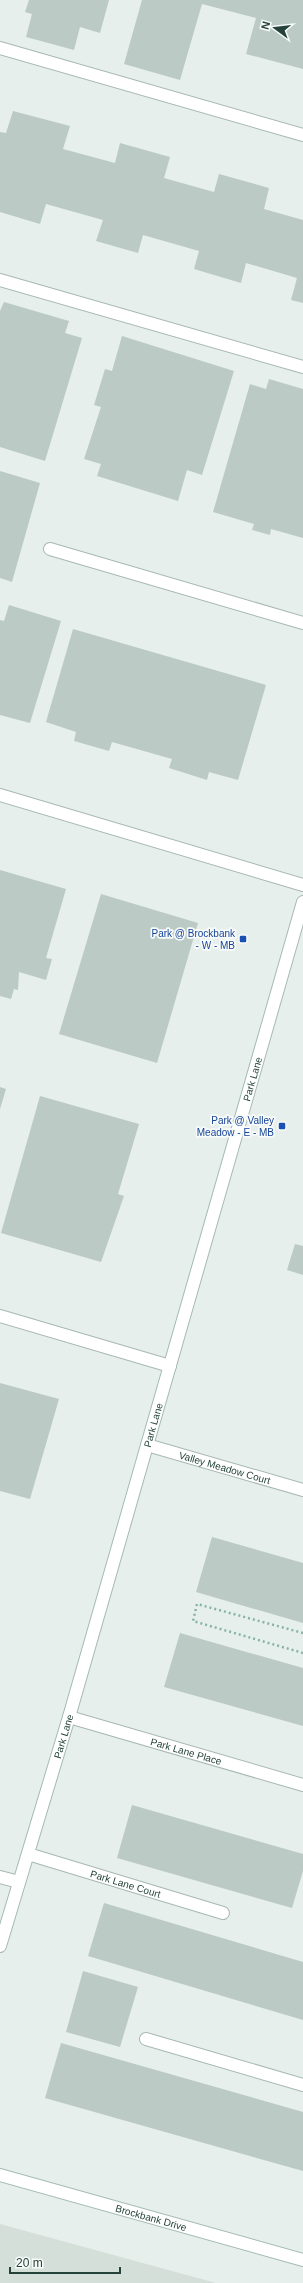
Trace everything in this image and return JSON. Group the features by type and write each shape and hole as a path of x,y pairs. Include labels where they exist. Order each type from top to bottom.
{"street":[{"path":"0,48 303,136"},
{"path":"0,280 303,367"},
{"path":"50,549 303,624"},
{"path":"0,795 303,885"},
{"name":"Park Lane","path":"0,1946 69,1717 303,902"},
{"path":"0,1316 170,1366"},
{"name":"Valley Meadow Court","path":"147,1445 303,1490"},
{"name":"Park Lane Place","path":"69,1717 303,1785"},
{"name":"Park Lane Court","path":"28,1854 222,1913"},
{"path":"0,1877 19,1882"},
{"path":"146,2039 303,2085"},
{"name":"Brockbank Drive","path":"0,2175 303,2260"}],"path":[{"path":"303,1633 198,1604 193,1621 303,1653"}],"shaded area":[{"path":"0,2224 216,2283 0,2283"}],"building":[{"path":"29,0 109,0 100,33 80,27 74,50 26,37 32,14 25,12"},
{"path":"142,0 303,0 303,69 246,54 256,18 202,4 180,80 124,64"},
{"path":"13,111 70,126 63,149 115,163 120,143 170,157 164,178 214,192 219,174 269,188 264,209 303,220 303,303 291,300 297,278 246,263 241,283 194,269 199,251 143,235 138,253 96,241 103,220 46,204 40,224 0,212 0,132 6,133"},
{"path":"4,302 69,321 65,333 82,338 45,461 0,447 0,311"},
{"path":"122,336 234,371 202,475 187,470 178,501 97,476 101,464 84,459 101,407 94,405 105,369 112,371"},
{"path":"269,379 303,389 303,538 271,529 270,535 252,530 254,524 213,512 250,384 266,389"},
{"path":"0,471 40,483 12,582 0,578"},
{"path":"9,605 61,621 30,723 0,715 0,620 4,621"},
{"path":"73,629 266,685 238,780 209,772 207,780 169,768 172,759 112,742 109,751 74,741 76,732 46,722"},
{"path":"0,870 66,889 46,958 52,959 46,980 19,972 18,990 14,989 11,999 0,996"},
{"path":"101,894 198,923 157,1063 59,1034"},
{"path":"0,1087 6,1089 0,1109"},
{"path":"40,1096 139,1124 118,1194 124,1196 101,1262 1,1233"},
{"path":"295,1244 303,1246 303,1275 287,1270"},
{"path":"0,1383 59,1399 30,1499 0,1491"},
{"path":"212,1537 303,1563 303,1623 196,1592"},
{"path":"180,1633 303,1668 303,1726 164,1687"},
{"path":"132,1805 303,1854 303,1871 292,1908 117,1858"},
{"path":"104,1903 303,1962 303,2020 88,1956"},
{"path":"83,1971 138,1987 120,2047 66,2032"},
{"path":"61,2043 303,2112 303,2171 45,2098"}],"place":[{"name":"Park @ Brockbank - W - MB","path":"243,939"},
{"name":"Park @ Valley Meadow - E - MB","path":"282,1126"}]}
